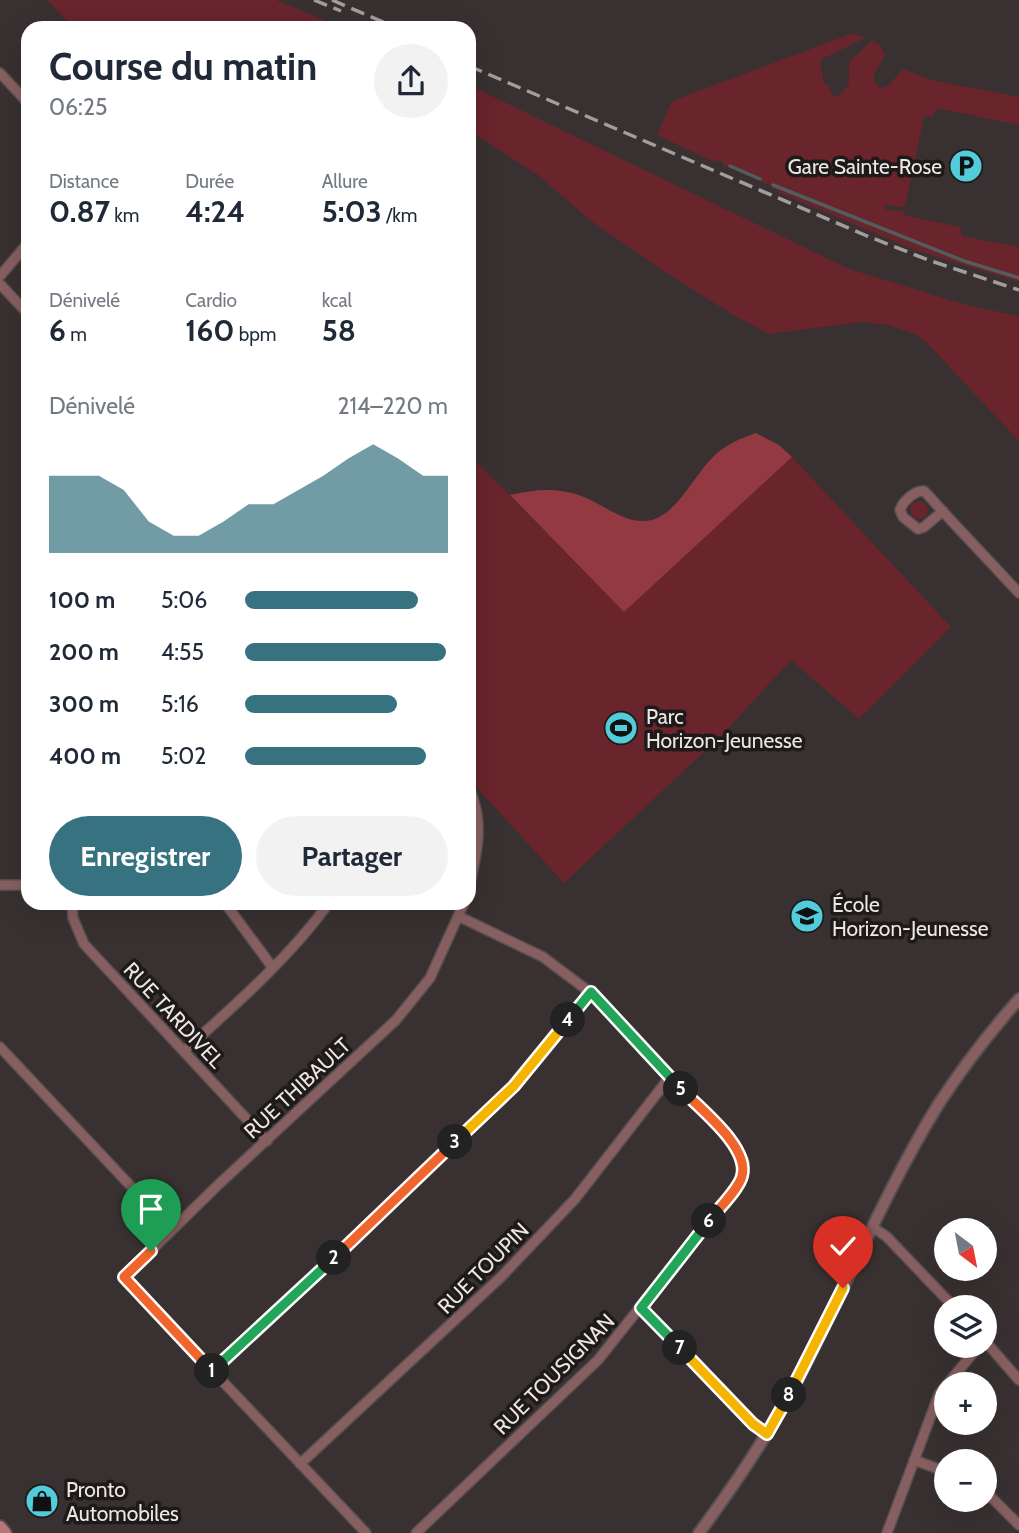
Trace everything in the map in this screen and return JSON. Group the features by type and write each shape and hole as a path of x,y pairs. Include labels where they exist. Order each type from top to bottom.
{"main road":[{"path":"0,1527 5,1533"}],"street":[{"path":"0,73 21,96"},
{"path":"0,276 21,251"},
{"path":"0,284 21,306"},
{"path":"943,511 918,529 903,517 900,510 910,498 922,491 943,511 1019,593"},
{"path":"476,809 480,821 476,859"},
{"path":"0,885 21,884"},
{"name":"RUE TARDIVEL","path":"72,910 83,944 267,1141"},
{"path":"230,910 273,968"},
{"path":"184,1051 273,968 309,930 323,910"},
{"name":"RUE THIBAULT","path":"213,1372 124,1277 396,1020 430,978 461,910"},
{"name":"RUE TOUSIGNAN","path":"416,1533 592,1367 742,1179 744,1162 735,1144 669,1078 591,992 543,957 458,916"},
{"path":"366,1533 213,1372 514,1086 591,992"},
{"path":"699,1533 767,1434 808,1359 872,1227 938,1105 1019,999"},
{"path":"0,1047 172,1230"},
{"name":"RUE TOUPIN","path":"300,1464 510,1268 575,1199 669,1078"},
{"path":"872,1227 886,1236 943,1295"},
{"path":"641,1308 753,1424 767,1434"},
{"path":"997,1355 1019,1380"},
{"path":"887,1533 939,1394 969,1358"},
{"path":"914,1460 934,1467"},
{"path":"997,1504 1019,1525"}],"shaded area":[{"path":"47,0 276,0 326,21 67,21"},
{"path":"853,33 865,38 822,59 820,63 824,83 829,86 833,97 840,95 849,84 849,62 872,40 880,45 885,55 874,74 874,81 880,88 888,86 903,69 931,80 1019,97 1019,125 936,108 933,116 924,116 905,207 883,205 886,210 904,211 904,215 960,227 962,236 1019,247 1019,282 915,250 780,193 772,186 723,165 722,161 714,162 657,135 672,101"},
{"path":"476,88 849,269 970,306 1019,316 1019,441 928,344 915,334 889,325 862,322 769,334 659,268 590,220 538,175 476,135"},
{"path":"756,433 779,445 792,457 624,612 510,495 556,490 584,497 636,521 655,519 672,508 718,452"},
{"path":"792,457 951,627 859,719 791,660 722,735 564,883 476,787 476,464 482,467 624,612"},
{"path":"915,501 923,501 928,510 926,517 915,519 910,514 910,506"}],"waterway":[{"path":"730,166 760,179"},
{"path":"773,185 964,261 1019,278"}],"railway":[{"path":"314,0 341,11"},
{"path":"332,0 381,21"},
{"path":"476,69 867,236 931,261 1019,290"}],"place":[{"name":"Gare Sainte-Rose","path":"966,166"},
{"name":"Parc Horizon-Jeunesse","path":"621,728"},
{"name":"École Horizon-Jeunesse","path":"807,916"},
{"name":"Pronto Automobiles","path":"42,1501"}],"route":[{"path":"151,1251 124,1277 213,1372 514,1086 591,992 669,1078 735,1144 744,1162 742,1179 641,1308 753,1424 767,1434 843,1288"}]}
